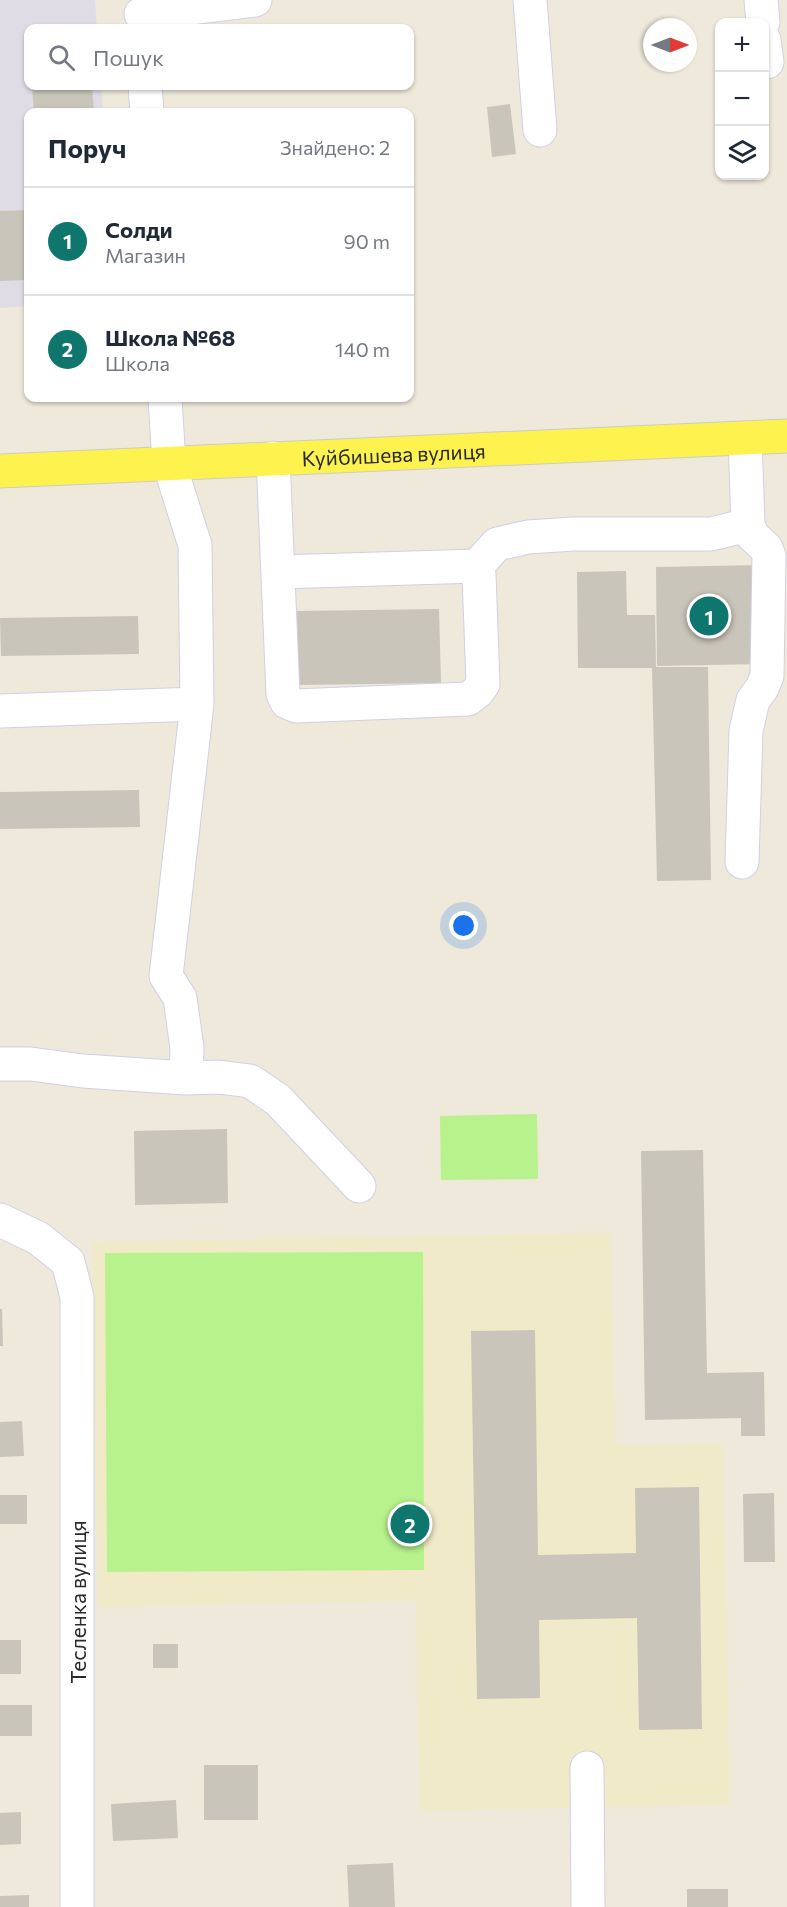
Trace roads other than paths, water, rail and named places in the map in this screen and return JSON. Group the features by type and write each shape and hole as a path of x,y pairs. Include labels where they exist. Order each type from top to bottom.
{"main road":[{"name":"Куйбишева вулиця","path":"0,471 787,436"}],"street":[{"path":"141,14 255,0"},
{"path":"530,0 540,130"},
{"path":"761,0 763,18"},
{"path":"145,90 147,108"},
{"path":"165,402 169,463 195,544 197,704 166,976 180,998 187,1048 186,1077"},
{"path":"742,862 746,731 753,700 767,676 770,588 769,556 766,548 753,536 748,525 745,438"},
{"path":"273,458 283,694 287,702 296,706 468,699 483,684 477,566"},
{"path":"279,572 477,566 497,544 528,537 573,534 711,534 748,525"},
{"path":"0,711 197,704"},
{"path":"0,1064 31,1064 93,1071 218,1077 250,1081 278,1100 359,1186"},
{"name":"Тесленка вулиця","path":"0,1220 38,1238 68,1262 77,1297 77,1907"},
{"path":"587,1768 588,1907"}],"place":[{"name":"Солди","path":"709,616"},
{"name":"Школа №68","path":"410,1524"}]}
